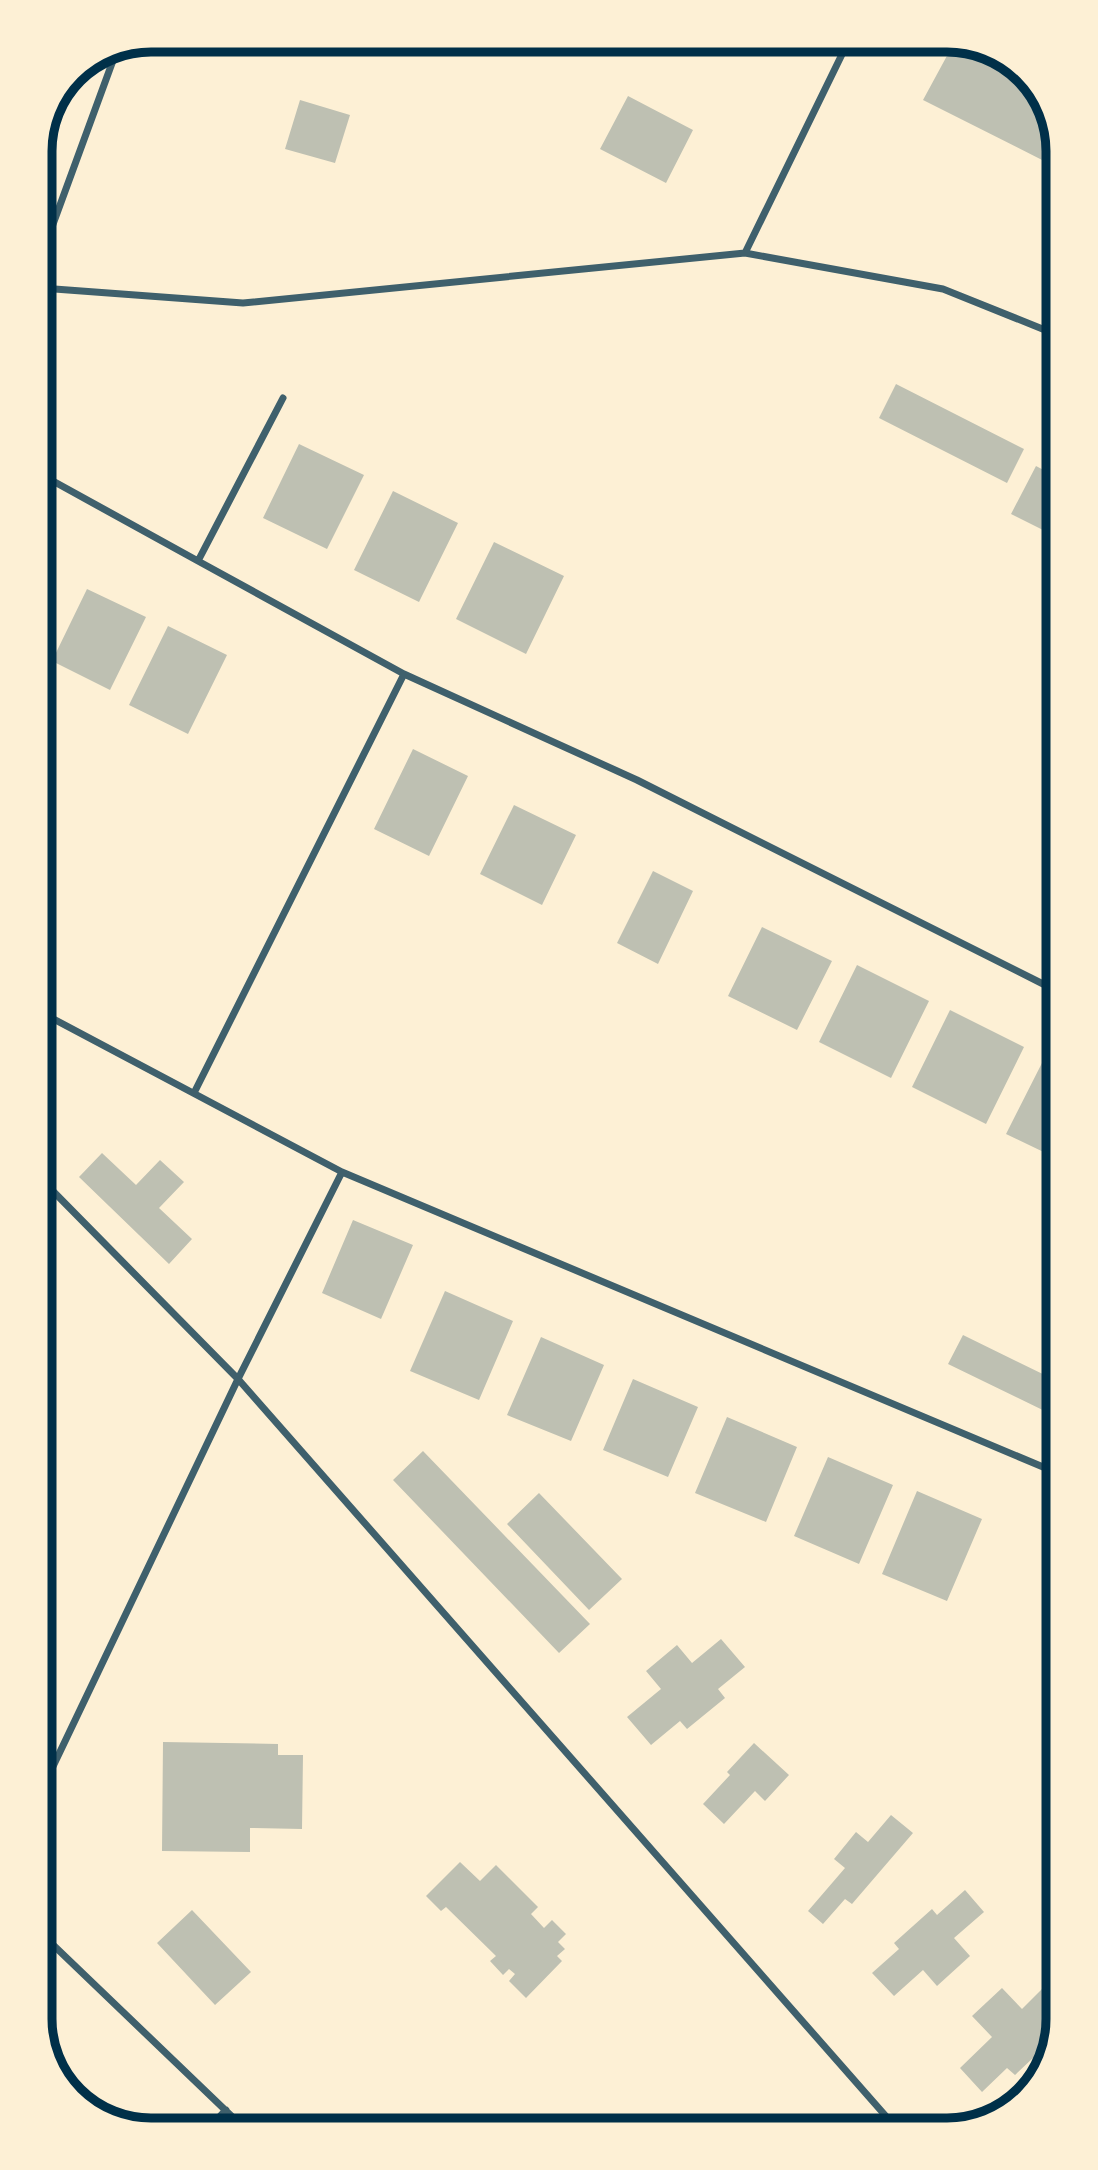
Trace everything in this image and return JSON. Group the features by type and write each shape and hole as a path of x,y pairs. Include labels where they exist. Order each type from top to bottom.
{"street":[{"path":"745,253 843,53"},
{"path":"53,224 113,61"},
{"path":"53,289 243,303 745,253 943,289 1046,330"},
{"path":"198,561 283,398"},
{"path":"53,481 404,674 637,780 1046,985"},
{"path":"194,1093 404,674"},
{"path":"53,1018 342,1172 1046,1468"},
{"path":"52,1768 238,1379 342,1172"},
{"path":"52,1190 238,1379 887,2118"},
{"path":"52,1944 233,2117"},
{"path":"219,2117 226,2110"}],"building":[{"path":"948,53 972,56 996,66 1025,91 1032,102 1044,132 1046,162 923,100"},
{"path":"628,96 693,130 666,183 600,149"},
{"path":"300,100 350,115 335,163 285,149"},
{"path":"896,384 1024,449 1007,483 879,418"},
{"path":"299,444 364,475 327,549 263,518"},
{"path":"1036,466 1046,471 1046,532 1011,514"},
{"path":"393,491 458,523 419,602 354,570"},
{"path":"494,542 564,576 526,654 456,619"},
{"path":"87,589 146,617 110,690 53,660"},
{"path":"168,626 227,655 188,734 129,705"},
{"path":"413,749 468,776 429,856 374,829"},
{"path":"514,805 576,835 542,905 480,874"},
{"path":"653,871 693,891 658,964 617,943"},
{"path":"762,927 832,961 797,1030 728,996"},
{"path":"857,965 929,1001 891,1078 819,1042"},
{"path":"950,1010 1024,1047 986,1124 912,1087"},
{"path":"1045,1057 1046,1057 1046,1153 1006,1134"},
{"path":"102,1153 136,1185 160,1160 184,1182 159,1208 192,1239 169,1264 79,1177"},
{"path":"353,1220 413,1245 381,1319 322,1293"},
{"path":"445,1291 513,1321 479,1400 410,1371"},
{"path":"963,1335 1046,1376 1046,1412 948,1364"},
{"path":"541,1337 604,1365 571,1441 507,1415"},
{"path":"633,1379 698,1407 668,1477 603,1450"},
{"path":"727,1417 797,1447 766,1522 695,1493"},
{"path":"423,1451 590,1624 559,1653 393,1480"},
{"path":"828,1457 893,1485 859,1564 794,1536"},
{"path":"917,1491 982,1519 947,1601 882,1574"},
{"path":"539,1493 622,1579 589,1610 507,1524"},
{"path":"721,1639 745,1667 718,1689 725,1698 687,1729 680,1721 651,1745 627,1717 661,1689 646,1671 677,1645 692,1663"},
{"path":"163,1742 278,1744 278,1755 303,1755 302,1829 250,1828 250,1852 162,1851"},
{"path":"754,1743 789,1775 765,1801 755,1791 724,1824 703,1804 730,1775 727,1772"},
{"path":"891,1815 913,1833 852,1904 845,1899 823,1924 808,1911 845,1868 834,1859 856,1832 868,1842"},
{"path":"460,1862 480,1881 496,1865 538,1907 531,1914 544,1928 552,1920 566,1934 558,1942 565,1949 557,1956 562,1961 526,1998 509,1981 515,1974 509,1969 503,1975 490,1961 496,1956 446,1907 441,1911 426,1896"},
{"path":"965,1890 984,1912 954,1938 970,1956 937,1986 923,1970 894,1996 872,1973 899,1949 894,1943 932,1909 937,1915"},
{"path":"192,1910 251,1972 215,2005 157,1943"},
{"path":"1046,1985 1044,2038 1039,2052 1015,2075 1007,2068 982,2092 960,2068 992,2037 972,2016 1002,1988 1022,2009"}]}
